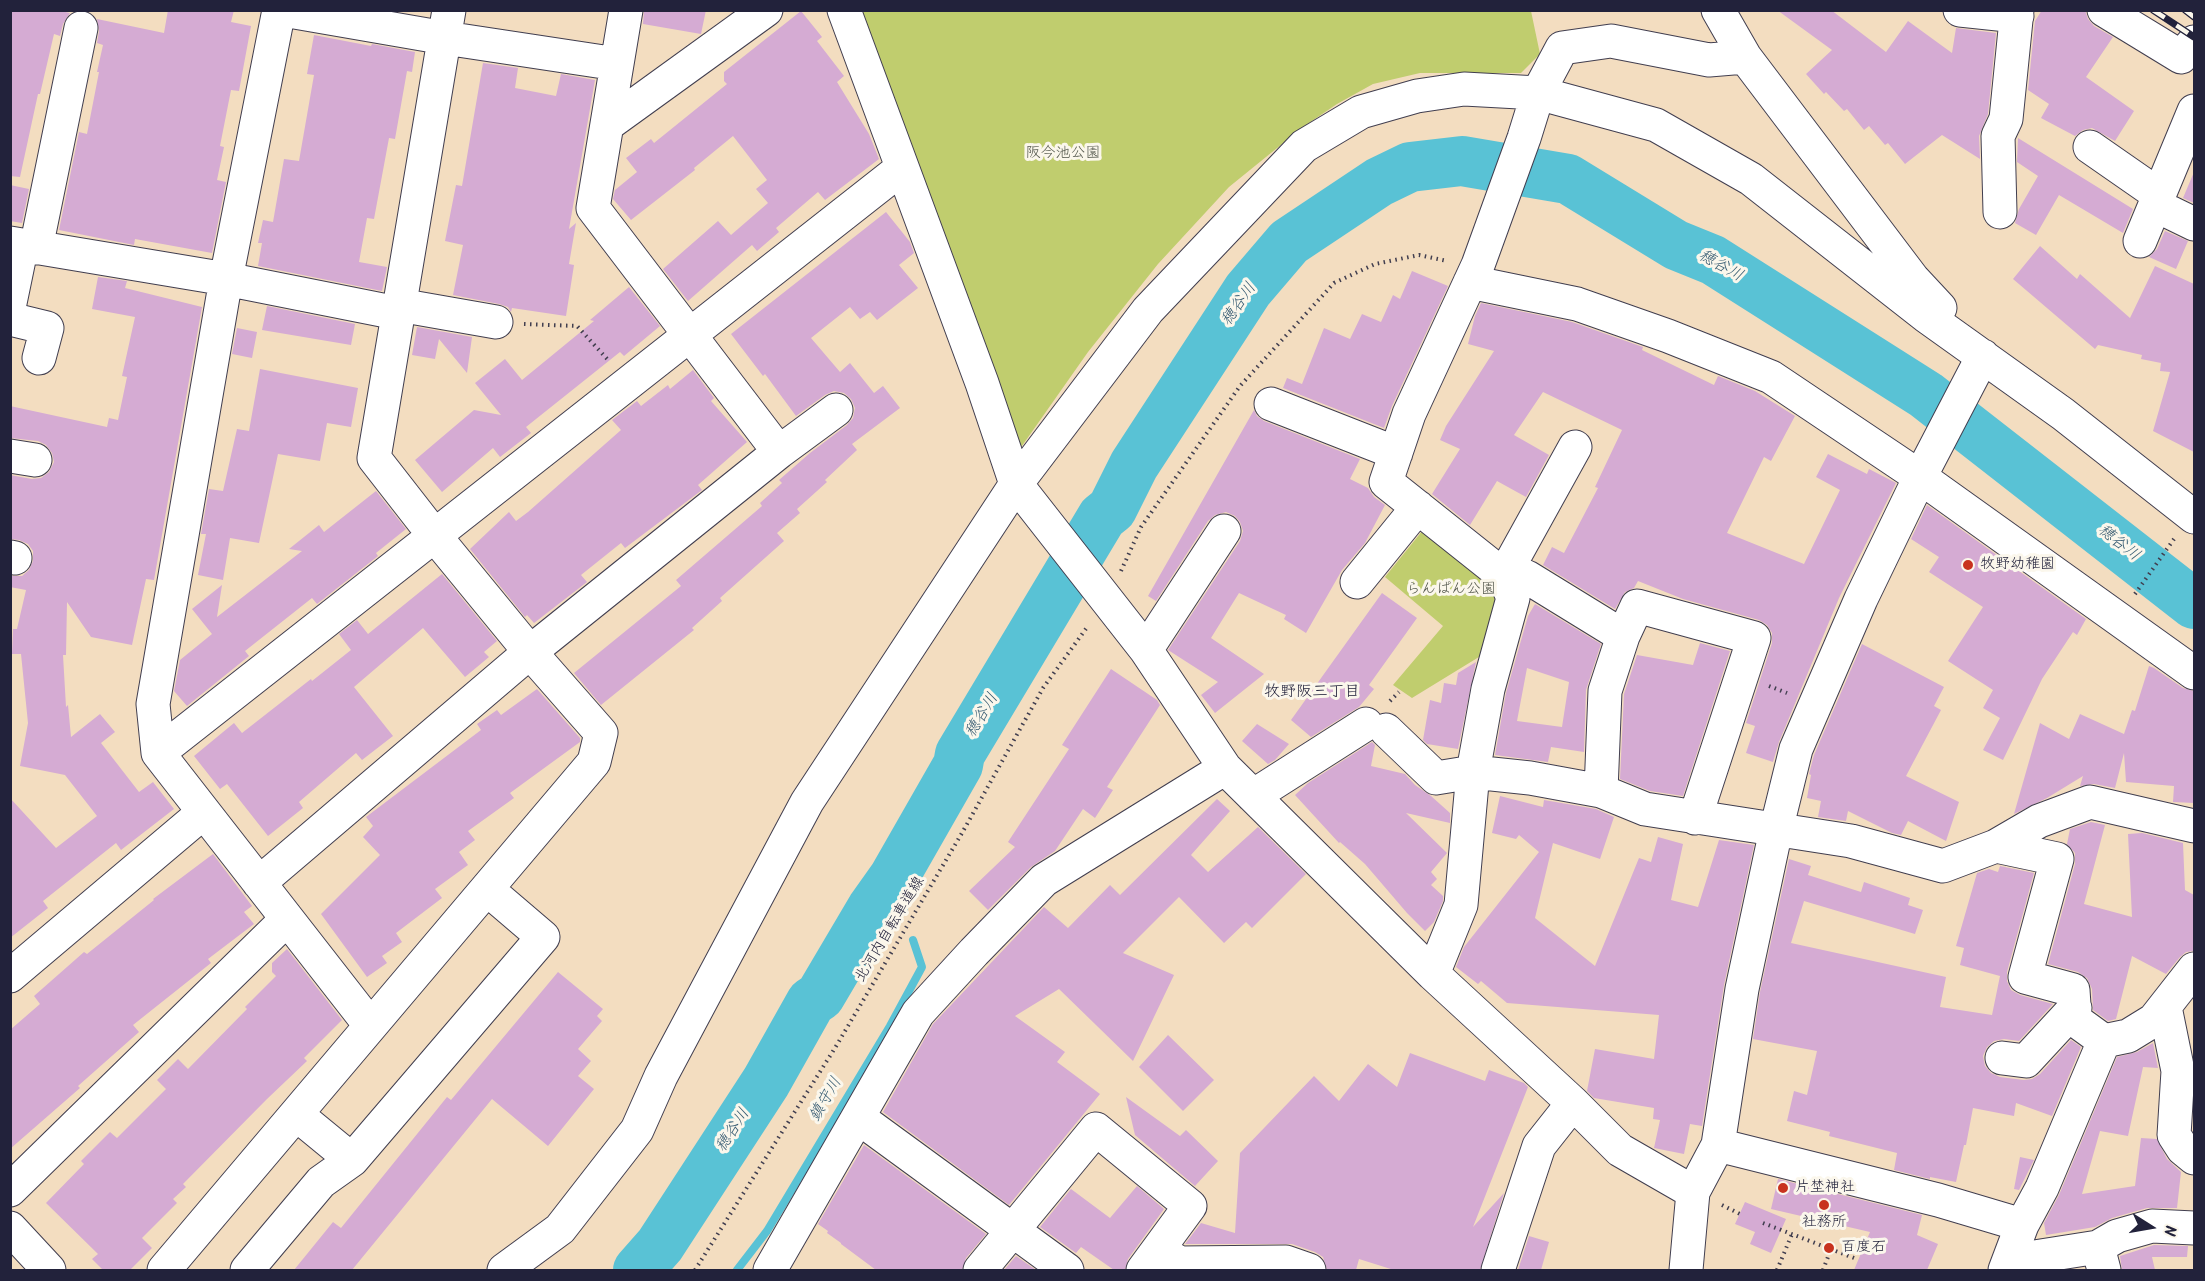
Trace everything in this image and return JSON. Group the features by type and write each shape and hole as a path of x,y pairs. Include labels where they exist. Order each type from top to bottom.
{"street":[{"path":"370,1025 158,753 153,704 226,279 281,10 447,24 617,64"},
{"path":"626,10 593,207 779,452"},
{"path":"607,125 766,10"},
{"path":"844,10 982,382 1016,484 1106,602 1146,650 1226,768 1253,796 1433,974 1620,1150 1705,1198"},
{"path":"1718,10 1744,57 1913,279 1980,362"},
{"path":"1960,10 2017,13 2006,119 1998,136 2000,212"},
{"path":"2104,10 2190,54"},
{"path":"164,1270 594,762 601,733 434,536 374,458 447,24"},
{"path":"10,303 23,245 81,28"},
{"path":"1433,974 1461,905 1473,772 1488,689 1512,598 1505,579 1386,482 1409,414 1474,273 1524,138 1538,93 1562,48 1611,41 1709,60 1744,57"},
{"path":"504,1270 560,1229 637,1130 661,1076 807,802 1016,484 1148,310 1304,146 1361,112 1417,96 1464,89 1538,93 1656,125 1751,178 1926,315 1980,362 2063,414 2187,524"},
{"path":"2140,241 2194,111"},
{"path":"2090,147 2157,200 2194,224"},
{"path":"158,753 902,168"},
{"path":"23,245 398,309 496,322"},
{"path":"1474,273 1577,304 1668,336 1771,377 1921,474 2194,673"},
{"path":"10,319 47,328 39,358"},
{"path":"1686,1270 1718,1145 1742,989 1796,749 1861,599 1921,474 1980,362"},
{"path":"1271,404 1396,453"},
{"path":"259,883 530,652 779,452 836,410"},
{"path":"1505,579 1575,447"},
{"path":"1357,582 1418,507"},
{"path":"1146,650 1224,531"},
{"path":"1505,579 1527,577 1623,636"},
{"path":"1601,791 1605,691 1623,636 1637,606 1754,638 1695,818"},
{"path":"1253,796 1376,727 1436,778 1473,772 1530,778 1601,791 1645,809 1851,841 1943,866 1996,846 2039,821 2090,802 2194,826"},
{"path":"770,1270 918,1013 1044,880 1226,768"},
{"path":"10,975 204,812"},
{"path":"1996,846 2057,859 2025,977 2073,990 2075,1020 2104,1041 2128,1036 2154,1020 2194,969"},
{"path":"247,1270 321,1182 352,1160 543,937 488,890"},
{"path":"10,1190 287,919"},
{"path":"2164,1007 2178,1071 2174,1136 2183,1149 2194,1158"},
{"path":"2002,1058 2026,1061 2074,1008"},
{"path":"2104,1041 2042,1188 2022,1225 2007,1266 2101,1259 2117,1236 2152,1226 2193,1219"},
{"path":"1498,1270 1539,1146 1572,1103"},
{"path":"296,1114 352,1160"},
{"path":"859,1118 1067,1270"},
{"path":"980,1270 1096,1129 1190,1206 1150,1260"},
{"path":"1718,1145 1938,1200 2022,1225"},
{"path":"10,1228 49,1270"},
{"path":"1150,1260 1180,1263 1286,1263 1309,1270"}],"path":[{"path":"496,322 577,326 628,383"},
{"path":"2130,602 2187,524"},
{"name":"北河内自転車道線","path":"695,1270 835,1048 962,833 1043,688 1106,602"},
{"path":"1741,676 1816,704"},
{"path":"1705,1198 1740,1214"},
{"path":"1763,1223 1854,1258"},
{"path":"1778,1270 1792,1234"},
{"path":"1823,1270 1831,1249"}],"green space":[{"name":"阪今池公園","path":"860,11 1531,11 1540,54 1521,73 1420,73 1373,84 1337,104 1303,127 1229,187 1158,264 1088,352 1017,453"},
{"name":"らんぱん公園","path":"1423,530 1474,566 1498,598 1492,649 1412,698 1393,685 1443,626 1385,577"}],"building":[{"path":"10,10 57,10 70,13 63,24 60,36 54,34 20,177 10,176"},
{"path":"168,10 234,10 231,22 251,26 239,91 231,90 220,146 224,147 217,180 226,182 212,253 135,239 134,245 59,230 79,132 87,134 99,72 97,72 103,45 97,43 99,31 97,19 164,33"},
{"path":"644,10 706,10 701,34 643,24"},
{"path":"1777,10 1831,10 1886,52 1908,21 1952,53 1956,28 1996,33 1988,114 1979,136 1980,159 1942,135 1905,164 1888,143 1885,145 1869,126 1864,130 1847,109 1844,111 1826,92 1824,94 1806,74 1832,50"},
{"path":"2042,10 2085,10 2094,26 2113,37 2086,77 2134,111 2115,141 2092,128 2083,130 2075,136 2041,118 2049,104 2028,90 2035,21"},
{"path":"801,11 822,37 817,41 844,76 837,82 869,134 879,159 825,200 818,192 776,228 779,232 757,251 752,245 688,301 663,269 718,221 731,235 768,203 756,189 767,180 733,136 694,168 695,170 631,220 613,199 615,190 637,172 626,158 651,139 654,143 727,84 724,81 724,72"},
{"path":"314,35 415,52 412,72 407,71 395,139 389,138 374,219 367,218 359,262 387,267 382,291 258,266 262,243 258,243 263,220 273,222 284,159 299,161 314,75 307,74"},
{"path":"483,63 518,68 515,88 556,96 561,74 595,80 569,229 576,223 569,264 574,265 566,316 512,308 511,312 508,307 499,304 453,295 463,245 445,241 456,185 462,186"},
{"path":"2018,138 2133,209 2123,233 2059,195 2036,235 2015,223 2019,209 2038,176 2017,162"},
{"path":"2194,172 2194,203 2183,198"},
{"path":"10,185 29,189 22,223 10,221"},
{"path":"886,212 910,242 914,253 899,265 918,288 877,320 870,312 860,319 850,307 811,338 840,372 850,363 874,393 883,386 900,408 852,444 857,450 797,509 800,513 777,533 784,541 720,598 722,601 692,628 694,630 601,705 574,673 681,586 676,580 762,506 760,503 782,483 779,480 853,418 855,408 851,399 844,393 834,391 796,416 731,334"},
{"path":"2165,231 2188,241 2176,269 2149,257 2157,249"},
{"path":"2040,246 2077,279 2080,274 2130,318 2155,266 2194,284 2194,452 2153,431 2170,372 2160,371 2161,363 2141,359 2142,355 2098,345 2095,349 2013,279"},
{"path":"1412,271 1448,286 1384,428 1283,388 1287,378 1302,384 1324,328 1350,339 1362,314 1381,322 1393,295 1400,299"},
{"path":"98,277 127,281 125,288 202,307 154,580 146,579 132,645 91,637 67,602 66,655 63,655 66,707 68,705 71,737 100,714 115,732 101,743 139,792 153,782 174,809 121,850 116,843 43,901 48,908 10,938 10,798 56,848 97,816 65,775 20,766 28,723 21,654 12,654 13,629 17,629 26,590 10,587 10,576 22,576 29,570 33,561 33,551 28,544 10,539 10,475 32,479 41,478 49,472 54,462 52,453 46,445 38,441 10,438 10,406 107,427 109,418 118,420 127,377 122,376 135,317 92,309"},
{"path":"629,287 660,326 624,356 620,352 526,427 531,433 500,457 493,448 442,492 415,460 474,410 501,415 475,383 505,359 522,380 594,321 590,320"},
{"path":"1481,303 1572,322 1643,347 1642,350 1714,385 1718,376 1755,391 1795,416 1771,461 1764,457 1727,533 1804,564 1840,490 1816,477 1828,454 1867,474 1869,469 1896,483 1839,598 1779,742 1773,762 1746,753 1755,726 1746,723 1772,643 1772,633 1767,625 1759,620 1683,599 1638,581 1634,588 1625,592 1615,609 1543,565 1552,547 1564,553 1598,488 1595,487 1622,430 1543,392 1514,435 1549,455 1526,497 1497,481 1470,525 1432,494 1460,449 1440,440 1446,426 1494,351 1468,344"},
{"path":"267,306 355,324 351,345 262,330"},
{"path":"417,327 472,337 467,373 439,339 435,359 412,355"},
{"path":"237,328 257,332 252,358 232,354"},
{"path":"260,369 358,388 351,427 327,423 320,461 278,454 259,543 230,538 223,580 198,575 206,534 201,534 209,489 223,491 237,429 249,431"},
{"path":"693,370 714,398 711,401 747,442 698,485 702,490 625,548 621,543 581,575 587,582 534,623 527,615 525,617 470,549 509,512 516,521 528,512 621,430 612,420 637,401 641,406 668,385 670,389"},
{"path":"1254,410 1257,416 1264,421 1360,459 1350,479 1368,488 1374,497 1385,505 1365,543 1342,570 1306,633 1284,619 1286,615 1239,593 1211,638 1264,674 1215,713 1201,695 1218,682 1168,650 1240,541 1243,531 1235,516 1226,512 1215,515 1208,521 1156,601 1148,596"},
{"path":"376,491 406,529 376,553 378,556 317,604 312,598 245,651 249,656 187,706 174,691 180,660 212,634 192,609 222,585 217,617 302,551 289,549 319,525 324,532"},
{"path":"1927,505 2086,619 2077,635 2073,632 2042,679 2003,760 1983,750 2000,718 1983,708 1993,690 1948,661 1983,607 1929,572 1939,557 1911,539"},
{"path":"442,574 497,641 484,652 489,657 465,677 423,628 354,687 393,736 362,760 356,753 299,802 303,808 268,836 227,784 220,789 194,756 234,723 242,733 351,650 339,634 357,620 368,634"},
{"path":"1382,593 1417,618 1369,685 1374,689 1359,707 1311,737 1291,720"},
{"path":"1535,604 1601,644 1586,690 1584,752 1551,747 1548,762 1495,755 1506,693 1528,616","holes":["1527,668 1569,682 1562,727 1517,721"]},
{"path":"1700,643 1730,651 1683,796 1650,791 1620,779 1624,694 1637,655 1693,665"},
{"path":"1862,644 1944,687 1934,706 1941,710 1906,776 1959,802 1946,841 1908,821 1901,835 1892,833 1848,811 1846,821 1818,817 1821,801 1807,798 1811,775 1809,774 1814,755"},
{"path":"1476,662 1458,749 1427,744 1423,740 1430,700 1441,703 1444,683 1456,685 1458,673"},
{"path":"2149,666 2183,688 2194,691 2194,803 2173,802 2174,786 2126,782 2124,753 2115,788 2094,784 2080,786 2083,776 2047,798 2014,814 2040,723 2069,739 2080,714 2124,734 2132,710 2135,711"},
{"path":"1111,669 1157,700 1160,705 1107,787 1113,790 1095,818 1083,809 1055,851 1031,867 988,910 969,891 1015,847 1008,842 1069,749 1062,745"},
{"path":"537,689 580,738 580,742 510,793 514,798 468,831 475,840 459,852 468,865 435,889 442,898 396,933 402,942 382,956 387,963 367,977 321,914 380,855 363,837 373,826 366,817 481,730 477,724 497,710 501,715"},
{"path":"1257,724 1289,744 1275,760 1268,764 1242,741"},
{"path":"1372,742 1375,745 1371,766 1405,774 1450,813 1450,823 1406,813 1447,853 1431,872 1437,879 1431,885 1443,896 1443,901 1434,922 1425,931 1365,864 1339,843 1295,795 1308,783"},
{"path":"1500,796 1543,807 1544,800 1596,809 1614,817 1600,859 1553,843 1535,918 1595,966 1639,858 1651,862 1658,837 1683,844 1671,900 1698,907 1719,840 1754,845 1724,985 1702,1126 1690,1124 1684,1154 1654,1148 1660,1120 1653,1119 1654,1108 1594,1098 1587,1091 1595,1049 1654,1059 1659,1015 1507,1003 1481,981 1478,984 1456,967 1464,947 1539,852 1519,835 1516,839 1492,833"},
{"path":"1217,799 1230,811 1191,855 1208,872 1258,827 1306,874 1252,928 1246,922 1224,943 1179,897 1123,953 1174,975 1133,1061 1059,989 1015,1016 1065,1052 1057,1062 1100,1094 1009,1205 883,1112 933,1024 1044,907 1068,928 1110,885 1120,895"},
{"path":"2091,822 2105,825 2084,904 2132,917 2128,834 2142,833 2183,843 2185,890 2194,895 2194,951 2186,952 2166,974 2132,956 2116,1019 2108,1021 2093,1010 2092,989 2087,978 2078,972 2048,964 2075,864 2075,853 2067,844 2070,829"},
{"path":"213,854 252,906 244,912 254,924 208,959 211,963 133,1025 139,1032 78,1086 80,1088 10,1149 10,1030 40,1004 34,996 84,952 87,954 153,899"},
{"path":"1789,859 1811,866 1808,875 1861,892 1864,882 1910,898 1908,905 1923,910 1915,934 1804,901 1791,943 1946,977 1940,1007 1992,1015 2000,976 1960,965 1964,948 1956,946 1977,873 1989,869 1998,872 2000,866 2034,873 2007,972 2007,981 2011,990 2020,995 2053,1004 2019,1041 2004,1039 1994,1041 1987,1047 1983,1056 1985,1066 1991,1073 2000,1077 2024,1080 2032,1079 2040,1074 2071,1040 2081,1047 2052,1116 2016,1103 2014,1116 1973,1108 1956,1182 1930,1177 1930,1179 1894,1170 1897,1153 1829,1136 1830,1132 1787,1121 1794,1091 1807,1095 1817,1051 1753,1039 1760,992"},
{"path":"287,949 342,1020 304,1058 307,1061 183,1184 186,1187 173,1199 177,1203 142,1238 152,1248 130,1270 103,1270 92,1259 98,1254 46,1203 84,1164 81,1161 110,1132 117,1138 166,1089 157,1080 178,1059 188,1069 247,1009 245,1007 276,976 272,972 272,963"},
{"path":"558,972 603,1009 597,1016 602,1021 578,1049 591,1061 578,1076 594,1089 548,1146 492,1099 352,1270 294,1270 333,1222 341,1228 447,1097 451,1100"},
{"path":"1168,1035 1214,1080 1183,1111 1139,1067"},
{"path":"2153,1043 2158,1068 2143,1067 2128,1136 2100,1131 2082,1194 2135,1186 2141,1138 2157,1139 2167,1159 2181,1172 2177,1208 2147,1208 2112,1218 2095,1227 2046,1235 2044,1223 2059,1195 2117,1057 2137,1052"},
{"path":"1410,1053 1485,1081 1489,1070 1524,1083 1528,1087 1473,1227 1504,1193 1480,1270 1394,1270 1359,1259 1356,1270 1327,1270 1323,1257 1292,1244 1185,1244 1201,1223 1235,1233 1240,1153 1314,1076 1339,1101 1368,1064 1397,1087"},
{"path":"1126,1097 1180,1136 1186,1130 1218,1161 1195,1186 1135,1135"},
{"path":"864,1145 986,1234 966,1258 962,1270 876,1270 818,1224"},
{"path":"2020,1157 2034,1160 2019,1190 2014,1189"},
{"path":"1778,1179 1922,1215 1917,1235 1938,1244 1927,1270 1854,1270 1870,1232 1771,1209"},
{"path":"1137,1186 1164,1209 1128,1259 1125,1270 1114,1270 1081,1247 1076,1253 1040,1227 1071,1189 1110,1218"},
{"path":"1745,1202 1786,1219 1771,1253 1750,1244 1755,1232 1735,1224"},
{"path":"1529,1236 1549,1242 1541,1270 1518,1270"},
{"path":"2154,1245 2188,1246 2187,1257 2152,1257 2155,1270 2122,1270 2120,1256"},
{"path":"1016,1256 1036,1270 1004,1270"}],"waterway":[{"name":"穂谷川","path":"638,1270 660,1245 766,1082 811,1002 820,996 872,908 894,877 958,765 960,754 1102,517 1112,509 1134,465 1248,290 1289,242 1379,182 1410,167 1462,161 1568,179 1676,245 1713,260 1926,395 2194,604"},
{"name":"鎮守川","path":"894,877 904,908"},
{"name":"鎮守川","path":"737,1270 767,1231 890,1026 922,967 913,940"}],"railway":[{"path":"2153,10 2194,37"},
{"path":"2185,10 2194,17"}],"place":[{"name":"牧野幼稚園","path":"1968,565"},
{"name":"片埜神社","path":"1783,1188"},
{"name":"社務所","path":"1824,1205"},
{"name":"百度石","path":"1829,1248"}],"district":[{"name":"牧野阪三丁目","path":"1312,693"}]}
